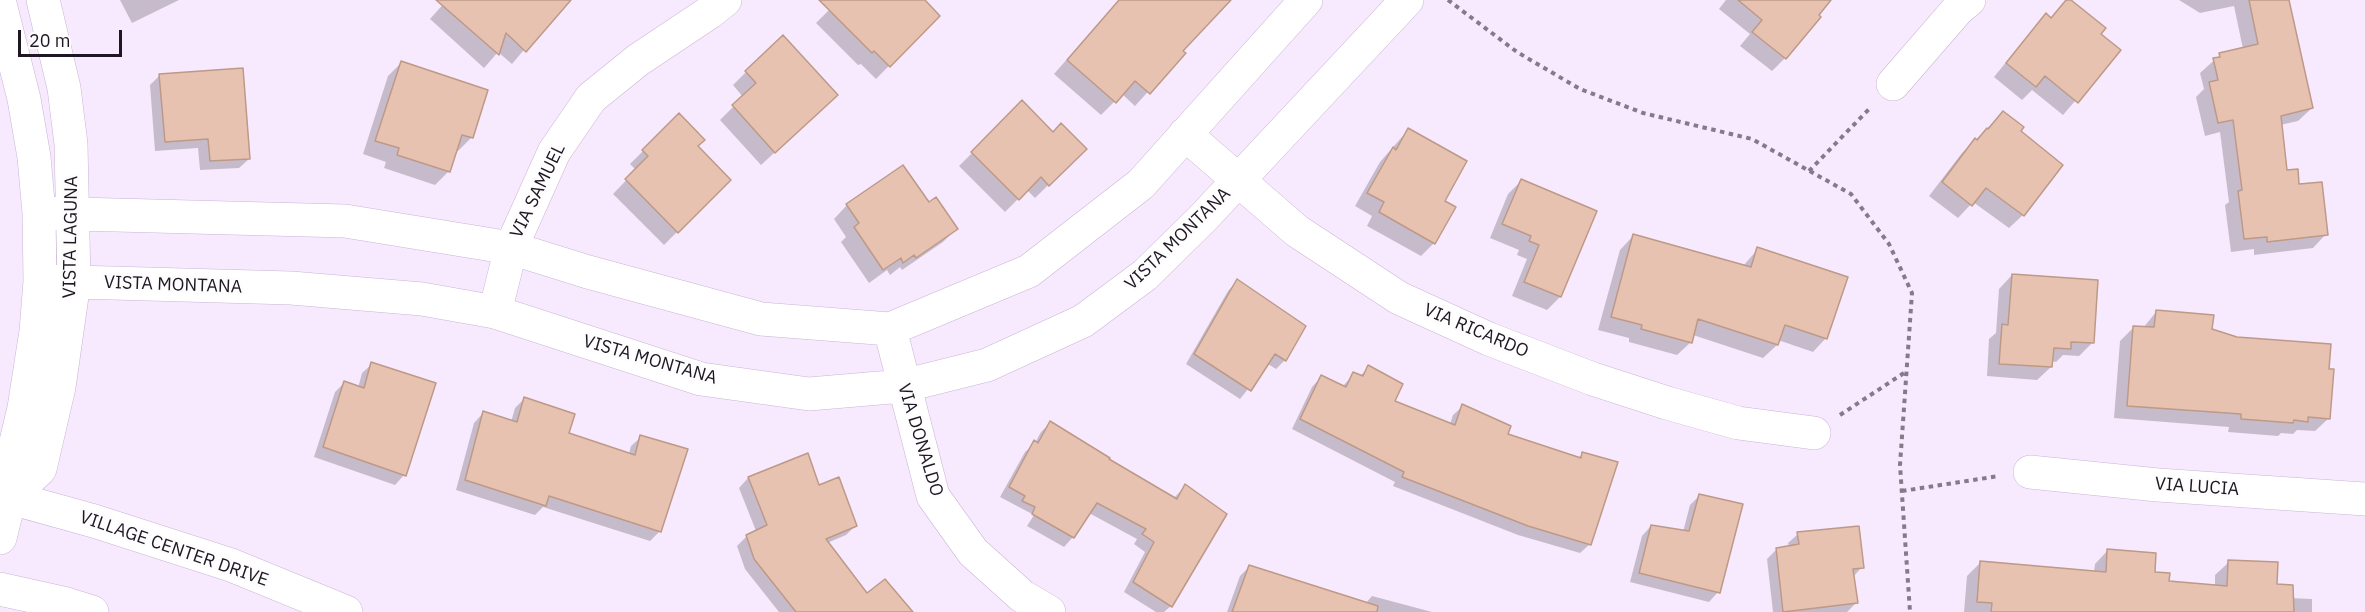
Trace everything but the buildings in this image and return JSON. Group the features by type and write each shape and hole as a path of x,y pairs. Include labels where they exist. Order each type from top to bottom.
{"street":[{"name":"VISTA LAGUNA","path":"5,496 40,469 59,387 74,282 71,144 64,87 43,0"},
{"name":"VIA SAMUEL","path":"495,312 511,248 554,152 591,98 638,60 725,0"},
{"path":"39,213 345,221 511,248 588,272 761,319 890,329 1029,272 1141,184 1306,0"},
{"name":"VISTA MONTANA","path":"40,281 291,288 422,299 495,312 700,379 809,394 903,386 987,366 1083,321 1145,275 1238,181 1407,0"},
{"path":"1893,84 1958,9 1969,0"},
{"name":"VISTA LAGUNA","path":"0,4 24,99 34,157 39,213 40,281 36,331 24,408 5,496 0,538"},
{"name":"VIA RICARDO","path":"1185,134 1297,231 1399,298 1489,339 1593,379 1738,423 1814,433"},
{"name":"VIA DONALDO","path":"890,329 933,496 973,552 1022,596 1049,612"},
{"name":"VIA LUCIA","path":"2030,472 2158,485 2365,499"},
{"name":"VILLAGE CENTER DRIVE","path":"5,496 94,521 231,565 346,612"},
{"path":"0,589 92,612"}],"path":[{"path":"1448,0 1517,52 1580,89 1643,113 1752,139 1851,194 1889,244 1912,293 1900,465 1910,612"},
{"path":"1809,171 1893,84"},
{"path":"1814,433 1907,370"},
{"path":"1902,491 2030,472"}]}
